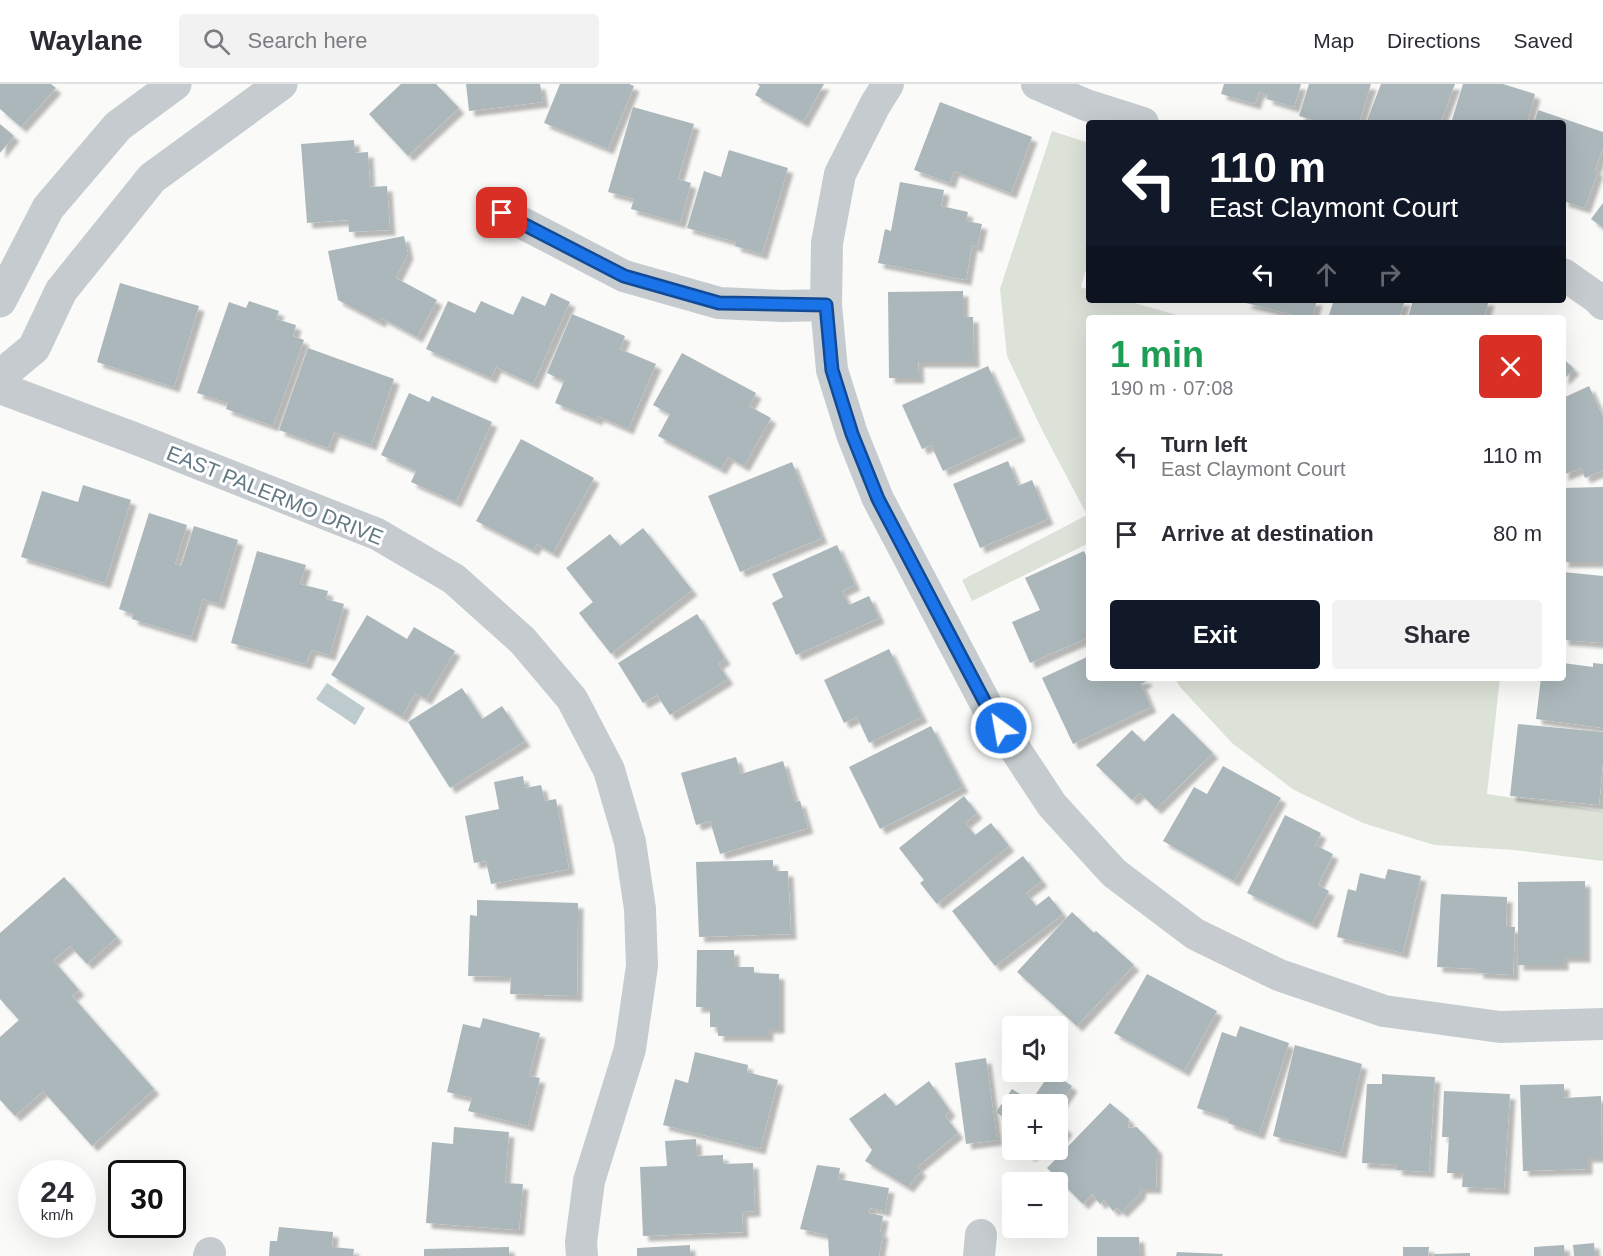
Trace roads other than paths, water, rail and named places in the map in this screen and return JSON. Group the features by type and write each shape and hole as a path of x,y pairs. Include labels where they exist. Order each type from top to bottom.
{"street":[{"path":"0,301 48,208 118,126 175,84"},
{"path":"0,376 34,348 61,291 152,178 281,84"},
{"path":"888,84 840,174 827,243 826,305 832,370 852,434 878,499 988,708 1052,805 1114,873 1195,934 1279,975 1384,1011 1500,1027 1603,1024"},
{"path":"1037,84 1086,105 1134,120"},
{"path":"502,213 624,276 719,303 826,305"},
{"path":"1566,276 1603,304"},
{"name":"EAST PALERMO DRIVE","path":"0,388 377,534 454,579 523,641 572,699 609,770 630,842 640,909 642,966 630,1049 589,1181 581,1242 582,1256"}]}
